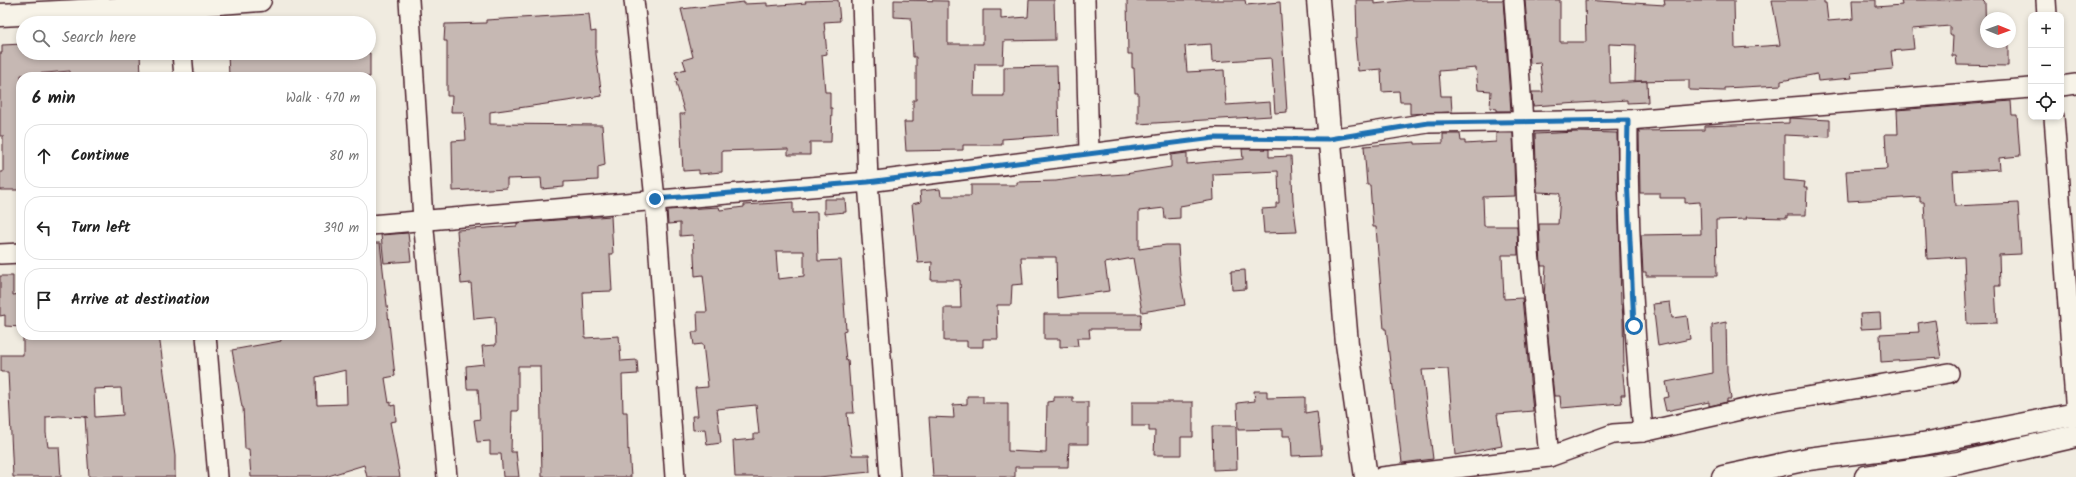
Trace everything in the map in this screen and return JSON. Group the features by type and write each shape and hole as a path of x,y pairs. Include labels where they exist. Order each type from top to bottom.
{"main road":[{"path":"0,15 178,10 260,0"},
{"path":"1318,0 1347,344 1366,477"},
{"path":"1723,477 1808,459 1923,444 2076,414"},
{"path":"1866,477 1958,463 2076,436"}],"street":[{"path":"409,0 424,219 447,477"},
{"path":"634,0 655,199 675,477"},
{"path":"862,0 868,182 890,477"},
{"path":"1085,0 1089,152"},
{"path":"1514,0 1523,121 1529,252 1549,457"},
{"path":"2046,0 2047,12"},
{"path":"183,60 184,72"},
{"path":"2064,86 2076,84"},
{"path":"376,224 655,199 868,182 1089,152 1214,138 1329,139 1428,123 1628,120 2028,88"},
{"path":"1628,120 1627,176 1634,318 1643,432"},
{"path":"2054,120 2076,414"},
{"path":"0,254 16,253"},
{"path":"206,340 218,477"},
{"path":"1382,477 1549,457 1613,434 1643,432 1771,403 1949,373"}],"building":[{"path":"838,0 840,21 824,22 827,54 822,55 825,92 830,92 830,108 832,108 831,142 810,142 810,155 788,155 788,149 722,151 722,172 699,174 699,170 683,171 680,114 685,114 676,82 678,81 675,72 686,69 683,60 693,57 681,9 744,2 744,4 767,3 767,6 806,3 805,1"},
{"path":"894,0 948,1 948,44 983,44 983,10 1001,10 1001,19 1028,17 1029,0 1054,0 1055,40 1004,41 1003,64 975,64 974,96 1004,96 1004,67 1057,66 1059,135 1002,139 1002,145 963,145 963,150 906,151 904,122 913,122 913,100 916,100 916,57 913,57 911,18 894,17"},
{"path":"1127,0 1245,0 1246,5 1280,2 1287,112 1275,113 1271,58 1212,62 1211,44 1185,46 1187,72 1224,70 1226,105 1270,102 1271,116 1138,124 1138,93 1135,93 1132,54 1128,54"},
{"path":"1356,0 1374,0 1374,4 1410,0 1503,0 1511,111 1497,111 1497,109 1490,108 1491,91 1478,90 1476,68 1439,71 1441,96 1451,96 1452,112 1410,114 1410,102 1400,102 1399,91 1382,92 1381,69 1358,71 1355,38 1357,38"},
{"path":"1525,0 1560,0 1560,42 1586,42 1585,0 1665,5 1664,0 1734,0 1735,48 1780,45 1772,0 1824,0 1824,3 1826,3 1828,21 1853,19 1852,0 1876,0 1876,7 1902,5 1901,0 1983,0 1985,2 1985,12 1980,12 1980,48 2008,48 2008,66 1957,65 1956,56 1952,56 1953,35 1950,35 1950,26 1912,29 1914,49 1891,51 1893,69 1851,73 1852,78 1818,81 1817,74 1781,81 1781,85 1724,88 1724,91 1689,90 1689,80 1635,81 1636,45 1609,44 1610,83 1647,81 1648,102 1627,103 1627,100 1533,106 1532,92 1543,92 1540,62 1530,63"},
{"path":"589,14 591,32 596,31 596,54 602,96 490,112 490,124 602,125 605,165 598,167 598,180 564,182 564,187 542,189 541,178 507,179 507,188 453,191 452,141 466,140 464,112 451,112 452,96 447,96 447,41 444,41 445,24 486,23 486,20"},
{"path":"16,44 16,60 140,60 141,72 16,72 16,190 0,190 0,172 3,172 3,136 0,136 0,53 2,53 2,45"},
{"path":"228,60 370,60 370,72 229,72"},
{"path":"2011,101 2012,115 2017,115 2020,156 1999,158 2000,169 1953,172 1955,206 2018,203 2021,254 1999,255 2000,286 1995,286 1997,323 1967,324 1964,257 1927,259 1924,202 1920,202 1920,197 1848,201 1846,171 1887,169 1885,134 1898,134 1897,110"},
{"path":"1789,118 1830,120 1830,137 1784,135 1784,180 1805,182 1804,188 1807,188 1806,215 1787,215 1787,218 1746,217 1747,219 1716,220 1717,276 1646,276 1646,272 1643,272 1641,235 1701,234 1700,202 1685,203 1685,198 1660,198 1660,193 1640,193 1639,131 1704,130 1704,126 1789,123"},
{"path":"1577,132 1617,133 1624,365 1622,365 1625,395 1621,395 1622,403 1561,408 1560,396 1554,396 1544,296 1546,266 1541,266 1539,224 1558,224 1560,195 1559,193 1537,192 1535,134"},
{"path":"1496,133 1513,133 1515,196 1483,197 1484,226 1517,226 1518,255 1502,255 1504,299 1522,298 1533,411 1497,414 1502,446 1455,455 1448,369 1422,370 1433,459 1402,463 1386,329 1384,329 1376,227 1373,227 1370,185 1367,185 1364,146 1415,142 1415,144 1443,143 1443,134 1460,134 1461,141 1465,141 1465,144 1496,142"},
{"path":"1242,149 1269,149 1269,157 1291,156 1293,201 1297,232 1264,233 1262,209 1276,208 1276,203 1279,203 1278,171 1213,174 1214,200 1180,206 1180,218 1165,219 1164,208 1139,211 1139,249 1166,245 1178,245 1180,276 1185,305 1142,312 1133,258 1105,263 1109,291 1057,298 1056,257 1021,257 1023,284 1012,285 1011,305 997,305 998,339 983,339 983,347 967,347 967,341 944,341 944,308 961,308 960,280 931,280 932,262 918,263 912,204 921,202 920,191 940,189 941,196 971,196 971,185 1017,185 1017,182 1056,181 1082,177 1125,174 1171,167 1171,155 1187,153 1187,164 1243,159"},
{"path":"824,199 845,199 846,212 824,214"},
{"path":"793,202 793,213 817,212 818,261 841,260 846,330 843,331 846,360 848,360 850,387 852,387 854,413 847,413 852,455 869,455 870,472 819,477 735,477 733,441 754,439 754,434 759,434 756,405 717,409 721,443 707,445 705,429 693,430 692,416 698,416 695,388 708,387 703,344 694,345 692,332 698,332 697,312 707,312 703,275 695,276 693,235 680,236 680,223 668,224 667,210 719,207 720,210 744,207 744,205","holes":["776,251 804,251 804,276 778,279"]},
{"path":"611,216 613,254 610,254 612,291 583,292 585,338 619,336 621,361 637,360 638,374 622,375 623,412 627,412 628,450 629,449 631,477 542,477 540,366 518,366 518,411 512,411 511,452 516,452 519,477 503,477 501,454 490,454 490,441 477,442 474,420 480,419 478,389 467,389 466,366 484,364 482,346 496,345 495,317 474,319 471,283 461,284 457,230 517,226 517,223"},
{"path":"408,233 411,261 384,263 381,235"},
{"path":"376,243 380,243 395,376 385,378 389,403 391,402 391,406 395,405 396,421 390,422 400,477 367,477 364,465 325,477 251,477 249,449 245,449 243,407 232,350 281,341 376,340","holes":["346,370 347,404 317,405 316,377"]},
{"path":"1245,270 1246,289 1232,290 1231,271"},
{"path":"0,276 13,276 13,295 16,295 16,327 5,326 5,315 0,316"},
{"path":"1670,302 1672,318 1687,316 1690,339 1658,346 1653,304"},
{"path":"1880,313 1881,328 1861,329 1860,314"},
{"path":"1044,314 1141,314 1140,329 1089,329 1090,338 1077,338 1078,346 1060,347 1060,339 1044,339"},
{"path":"1935,320 1941,358 1881,362 1880,334 1919,332 1918,323"},
{"path":"1726,322 1727,371 1731,399 1727,399 1727,402 1709,406 1709,402 1666,411 1663,398 1669,397 1666,382 1713,373 1712,325"},
{"path":"23,340 160,340 175,456 175,477 89,477 85,417 88,417 59,416 46,417 46,433 48,447 59,447 61,477 13,477 8,372 1,372 1,355 23,355","holes":["121,388 123,415 95,417 94,389"]},
{"path":"1254,391 1267,391 1267,398 1305,397 1305,413 1317,411 1322,455 1292,456 1291,436 1283,436 1283,429 1238,430 1237,403 1255,401"},
{"path":"967,396 983,396 983,403 1008,403 1008,451 1046,453 1047,402 1054,401 1054,397 1073,397 1073,402 1088,402 1088,444 1069,444 1068,467 1015,467 1015,477 933,477 929,417 954,418 953,405 967,404"},
{"path":"1132,402 1193,402 1193,437 1181,437 1181,455 1154,455 1155,431 1149,431 1149,426 1132,426"},
{"path":"1212,426 1236,426 1237,469 1213,470"}],"route":[{"path":"655,199 868,182 1089,152 1214,138 1329,139 1428,123 1628,120 1627,176 1634,326"}]}
